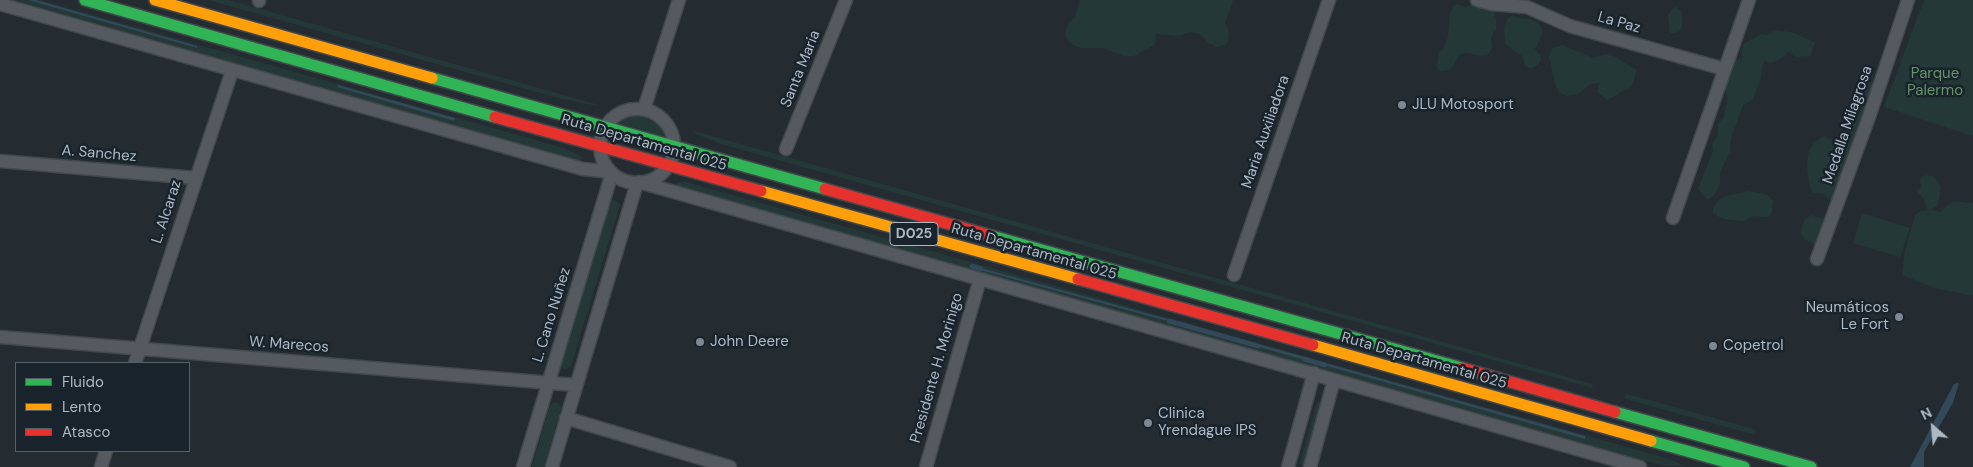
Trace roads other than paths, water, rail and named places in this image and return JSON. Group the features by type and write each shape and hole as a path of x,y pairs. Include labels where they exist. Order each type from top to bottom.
{"highway":[{"name":"Ruta Departamental 025","path":"85,0 600,147 1215,317 1744,467"},
{"name":"Ruta Departamental 025","path":"155,0 1811,467"}],"street":[{"path":"644,109 680,0"},
{"name":"Santa Maria","path":"786,149 846,0"},
{"name":"Maria Auxiliadora","path":"1234,275 1328,0"},
{"name":"La Paz","path":"1477,0 1492,4 1527,6 1570,26 1724,69"},
{"path":"1673,218 1749,0"},
{"name":"Medalla Milagrosa","path":"1817,259 1869,117 1908,0"},
{"path":"0,4 583,169 612,172"},
{"name":"L. Alcaraz","path":"135,362 232,71"},
{"path":"638,183 660,176 669,166 675,147 674,137 665,120 657,114 644,109 631,109 621,112 605,127 600,147 605,165 628,182 638,183 980,279 1640,467"},
{"name":"A. Sanchez","path":"0,162 195,178"},
{"name":"L. Cano Nuñez","path":"523,467 612,172"},
{"path":"552,467 575,385 638,183"},
{"name":"Presidente H. Morinigo","path":"926,467 980,279"},
{"name":"W. Marecos","path":"0,337 140,350 549,381 575,385"},
{"path":"1288,467 1314,374"},
{"path":"1310,467 1334,380"},
{"path":"566,418 730,467"},
{"path":"101,467 106,452"},
{"path":"1692,467 1707,456"}],"water":[{"path":"28,0 36,0 197,46 197,48"},
{"path":"338,85 455,118 454,121 337,87"},
{"path":"977,267 1186,324 1186,326 976,269"},
{"path":"1189,325 1309,358 1308,361 1189,327"},
{"path":"1311,359 1585,436 1585,439 1310,361"},
{"path":"1959,383 1953,403 1924,452 1924,467 1910,467 1954,384"}],"waterway":[{"path":"972,266 981,269"},
{"path":"1169,321 1258,346"},
{"path":"1304,359 1325,365"}],"place":[{"name":"JLU Motosport","path":"1402,105"},
{"name":"Neumáticos Le Fort","path":"1899,317"},
{"name":"John Deere","path":"700,342"},
{"name":"Copetrol","path":"1713,346"},
{"name":"Clinica Yrendague IPS","path":"1148,423"}],"park label":[{"name":"Parque Palermo","path":"1935,82"}]}
